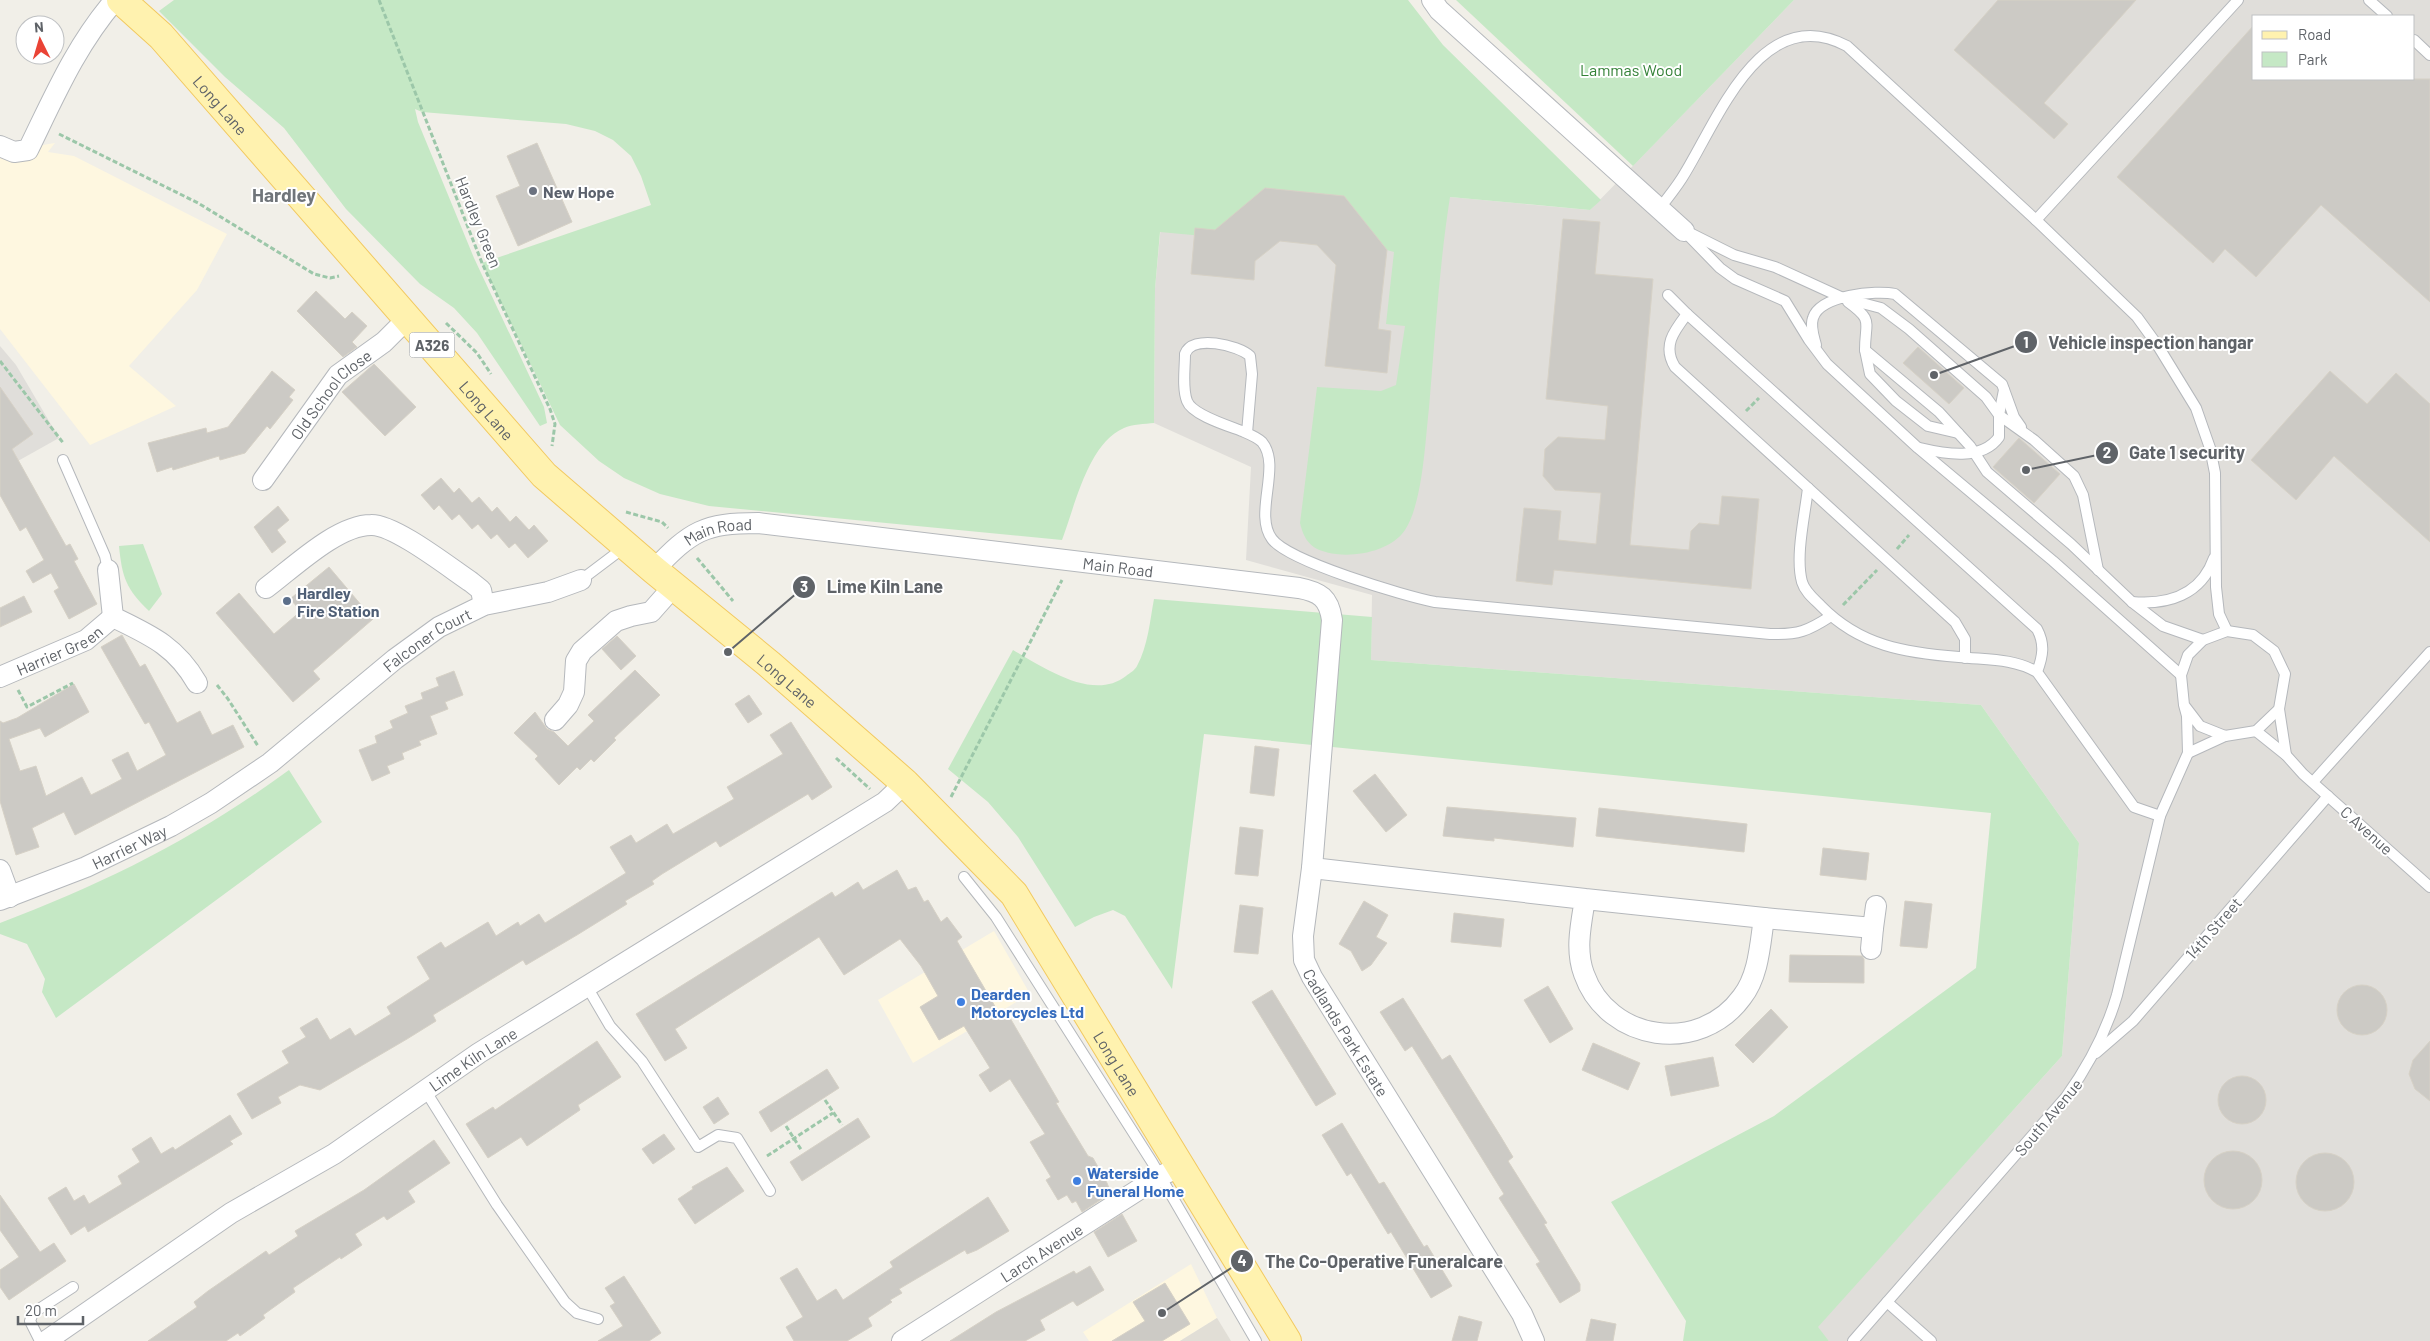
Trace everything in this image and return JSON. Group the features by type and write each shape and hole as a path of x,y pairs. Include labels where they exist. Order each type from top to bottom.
{"main road":[{"name":"Long Lane","path":"121,0 161,36 544,475 664,578 769,664 905,783 1014,894 1171,1171 1287,1341"}],"street":[{"path":"0,146 14,152 28,150 78,48 115,0"},
{"path":"1432,0 1438,10 1684,231"},
{"name":"Old School Close","path":"263,480 338,375 384,342 408,318"},
{"name":"Main Road","path":"555,720 568,706 574,692 578,656 616,621 651,612 681,541 696,533 722,524 784,525 1299,588 1321,594 1328,600 1332,620 1312,868"},
{"path":"266,588 335,538 358,527 372,525 389,529 403,537 471,582 480,590 484,605"},
{"path":"108,570 113,617 154,636 169,647 183,660 198,683"},
{"name":"Falconer Court","path":"251,777 431,632 484,605 561,589 581,580"},
{"name":"Harrier Green","path":"5,675 86,640 113,617"},
{"name":"Harrier Way","path":"5,899 86,867 171,826 251,777"},
{"name":"Lime Kiln Lane","path":"46,1341 231,1212 334,1154 425,1090 586,985 885,802 905,783"},
{"path":"1312,868 1585,899 1873,928"},
{"name":"Cadlands Park Estate","path":"1312,868 1303,936 1304,960 1308,970 1522,1314 1534,1341"},
{"path":"0,870 5,899"},
{"path":"1585,899 1579,949 1584,974 1592,991 1602,1006 1615,1018 1630,1027 1658,1034 1689,1033 1719,1020 1731,1010 1743,996 1755,972 1764,918"},
{"path":"1871,948 1876,906"},
{"name":"Larch Avenue","path":"902,1341 1171,1171"}],"lane":[{"path":"2036,220 2238,0"},
{"path":"2369,0 2386,15"},
{"path":"1658,208 1682,178 1713,118 1747,68 1782,37 1791,32 1806,30 1834,37 1847,46 2036,220 2144,326 2196,408 2205,432 2216,473 2216,587 2219,614 2227,631"},
{"path":"2415,41 2430,55"},
{"path":"1684,231 1734,255 1774,267 1843,298 1881,308 1894,318 1986,397 1999,415 2034,440 2074,476 2080,484 2098,570"},
{"path":"1684,231 1720,268 1735,279 1785,301 1827,364 1918,448 2053,561 2181,675"},
{"path":"1820,355 1813,333 1813,318 1828,302 1881,291 1895,294 1997,379 2004,389 2014,417 2034,440"},
{"path":"1668,295 2037,629 2043,645 2041,662 2036,672"},
{"path":"1843,298 1865,317 1868,326 1866,350 1870,374 1896,401 1928,426 1959,433"},
{"path":"1687,314 1674,331 1669,343 1670,358 1686,378 1955,622 1965,639 1964,658"},
{"path":"1247,434 1252,374 1250,356 1243,350 1234,347 1194,344 1187,348 1185,354 1187,402 1193,410 1261,441 1266,450 1268,461 1267,530 1276,544 1296,557 1401,594 1435,602 1770,634 1800,633 1811,630 1831,616"},
{"path":"1866,350 1939,412 1959,433 1987,472 2148,616 2163,626 2203,640"},
{"path":"1918,448 1936,452 1974,452 1985,450 1999,437 1999,415 2004,389"},
{"path":"63,460 105,556 108,570"},
{"path":"1808,488 1801,559 1802,582 1805,590 1831,616 1852,630 1899,650 2018,663 2036,672 2134,806 2140,811 2160,816"},
{"name":"Falconer Court","path":"581,580 626,546"},
{"path":"2132,602 2161,602 2189,592 2202,581 2210,568 2217,549"},
{"path":"2279,709 2256,731 2225,736 2188,753 2181,675 2188,655 2203,640 2227,631 2253,635 2274,650 2284,674 2279,709 2286,755"},
{"path":"2313,782 2430,652"},
{"path":"2184,705 2200,726 2225,736"},
{"name":"C Avenue","path":"2256,731 2286,755 2303,774 2430,887"},
{"name":"South Avenue","path":"1853,1341 2066,1098 2094,1056 2113,1008 2160,816 2188,753"},
{"name":"14th Street","path":"2094,1056 2133,1021 2328,796"},
{"path":"964,876 996,917 1171,1171 1256,1341"},
{"path":"586,985 610,1026 642,1061 698,1146 718,1135 737,1138 770,1191"},
{"path":"425,1090 497,1205 565,1302 577,1313 598,1320"},
{"path":"40,1341 30,1321 33,1313 73,1287"},
{"path":"1887,1302 1931,1341"}],"path":[{"name":"Hardley Green","path":"379,0 482,263 550,408 555,424 551,450"},
{"path":"41,124 198,203 314,274 330,278 368,274"},
{"path":"0,361 59,436 69,455 68,471"},
{"path":"1736,423 1768,387"},
{"path":"940,817 1071,561"},
{"path":"5,675 27,707 73,683"},
{"path":"198,683 213,682 228,699 270,763"},
{"path":"833,756 885,802"},
{"path":"825,1100 842,1125"},
{"path":"753,1164 834,1113"},
{"path":"786,1126 802,1150"}],"shaded area":[{"path":"1794,0 2430,0 2430,1341 1829,1341 1817,1327 2062,1056 2079,843 1981,705 1371,660 1372,595 1246,560 1251,467 1154,423 1155,289 1166,171 1590,210"},
{"path":"55,143 48,152 74,156 227,234 197,290 129,366 176,406 90,445 0,329 0,152"},
{"path":"0,346 16,365 59,438 0,471"},
{"path":"994,931 1030,994 913,1063 878,1000"},
{"path":"1191,1264 1217,1318 1180,1341 1089,1341 1083,1332"},
{"path":"1217,1318 1231,1341 1180,1341"}],"green space":[{"path":"174,0 1408,0 1443,45 1601,200 1590,210 1450,197 1440,276 1424,454 1416,504 1405,530 1399,537 1392,543 1374,551 1345,555 1322,551 1308,541 1300,523 1317,387 1381,391 1396,385 1405,326 1386,324 1394,252 1387,250 1344,196 1265,188 1214,237 1160,232 1155,289 1154,423 1124,428 1101,447 1084,477 1062,540 709,506 660,494 624,478 599,461 560,425 482,263 651,205 641,176 631,156 613,140 595,131 566,124 422,112 415,109 418,122 474,258 544,407 547,423 540,426 477,333 454,308 420,284 346,209 284,128 225,77 159,11"},
{"name":"Lammas Wood","path":"1456,0 1794,0 1633,166"},
{"path":"143,544 162,594 149,611 135,596 126,582 119,546"},
{"path":"1154,599 1372,617 1371,660 1981,705 2079,843 2062,1056 1818,1327 1829,1341 1683,1341 1686,1321 1611,1202 1774,1116 1976,968 1991,813 1204,734 1172,989 1125,916 1113,910 1075,927 1018,837 988,802 948,769 1013,650 1053,673 1068,679 1084,684 1099,685 1113,683 1134,670 1141,658"},
{"path":"289,770 322,822 56,1018 42,992 45,979 27,944 0,934 0,923 77,892 150,857 220,817"}],"building":[{"path":"1998,0 2136,0 2044,103 2068,124 2054,139 1954,50"},
{"path":"2252,27 2252,80 2430,79 2430,302 2321,205 2256,277 2225,249 2213,263 2117,177"},
{"name":"New Hope","path":"537,143 572,222 518,246 496,196 520,186 507,156"},
{"path":"1265,188 1344,196 1387,250 1378,329 1391,331 1387,373 1325,366 1336,265 1317,245 1280,241 1255,261 1254,280 1191,274 1195,228 1215,230"},
{"path":"1563,219 1600,222 1595,274 1653,279 1630,545 1689,550 1691,531 1699,523 1719,525 1722,496 1759,499 1751,589 1554,570 1552,585 1516,581 1524,508 1561,511 1558,540 1596,544 1601,493 1555,490 1543,476 1545,449 1558,437 1605,440 1608,406 1546,399"},
{"path":"316,291 345,319 352,312 367,326 352,342 357,347 343,357 297,311"},
{"path":"1918,347 1964,388 1949,404 1903,363"},
{"path":"374,364 416,407 385,436 342,392"},
{"path":"272,371 295,390 289,397 293,400 270,429 267,426 245,453 220,460 219,456 173,470 172,467 157,472 148,443 206,428 207,433 228,427"},
{"path":"2330,371 2367,404 2396,373 2430,404 2430,542 2334,456 2296,500 2251,460"},
{"path":"0,387 33,434 12,449 66,546 70,544 78,559 74,561 97,604 69,619 54,591 59,588 51,573 33,583 26,571 44,560 26,527 20,531 0,495"},
{"path":"2019,438 2060,474 2034,503 1993,467"},
{"path":"441,478 454,493 459,488 472,503 479,497 492,512 497,507 510,522 516,516 529,530 534,525 548,541 528,558 515,543 509,548 497,534 491,539 478,524 472,529 459,514 452,520 439,505 434,510 421,495"},
{"path":"278,506 289,520 277,530 286,542 272,553 254,527"},
{"path":"329,567 373,619 313,671 320,679 293,702 216,613 239,593 274,634 301,611 290,599"},
{"path":"24,596 32,612 0,627 0,608"},
{"path":"122,635 140,667 145,664 177,723 200,711 212,735 233,725 244,747 75,835 64,812 32,828 39,847 16,855 0,801 0,721 3,723 17,718 74,684 89,712 45,737 40,728 9,739 20,771 36,766 46,796 82,777 91,795 122,779 112,760 128,752 137,771 166,755 149,722 145,724 101,647"},
{"path":"617,636 636,656 621,670 602,649"},
{"path":"635,670 660,695 614,738 616,740 594,762 591,759 580,770 577,767 559,785 535,759 538,756 514,733 535,712 547,729 554,732 568,746 594,721 588,715"},
{"path":"454,671 463,695 445,702 448,709 430,716 437,734 419,741 421,745 402,753 404,759 387,766 390,773 372,781 359,750 377,743 375,736 393,728 390,721 408,713 405,706 423,699 421,693 439,686 436,678"},
{"path":"749,695 762,714 748,723 735,704"},
{"path":"791,722 832,787 812,800 808,794 720,847 716,841 662,874 652,881 654,884 625,901 627,904 577,935 526,965 523,960 433,1015 436,1021 407,1039 320,1090 300,1085 278,1097 281,1103 252,1119 237,1094 289,1063 282,1051 306,1037 300,1028 317,1018 330,1040 350,1028 355,1036 391,1014 387,1007 430,979 417,957 441,942 445,948 488,922 496,936 518,922 520,926 539,914 545,923 626,873 610,847 631,835 636,843 667,824 673,834 734,799 727,787 783,754 770,735"},
{"path":"1255,746 1279,749 1274,796 1250,793"},
{"path":"1375,774 1407,815 1386,832 1353,791"},
{"path":"1447,807 1576,818 1573,847 1494,838 1494,841 1443,836"},
{"path":"1599,808 1747,824 1744,852 1596,836"},
{"path":"1240,827 1263,830 1258,876 1235,874"},
{"path":"1823,848 1869,853 1866,880 1820,875"},
{"path":"897,870 908,890 916,887 924,902 928,900 941,922 947,917 962,937 957,941 1000,1015 1006,1011 1059,1102 1056,1103 1060,1110 1088,1156 1093,1158 1107,1183 1111,1193 1082,1212 1076,1201 1072,1203 1067,1195 1058,1200 1046,1180 1051,1177 1030,1142 1045,1134 1010,1079 990,1092 979,1075 990,1068 964,1026 939,1040 920,1007 938,996 921,966 900,939 844,975 819,937 675,1029 687,1048 665,1061 636,1014 832,892 835,897 858,882 863,890"},
{"path":"1364,901 1388,915 1376,937 1387,943 1371,965 1362,971 1351,951 1339,944"},
{"path":"1905,901 1932,904 1927,948 1900,946"},
{"path":"1240,905 1263,908 1258,954 1234,952"},
{"path":"1454,913 1504,919 1501,947 1451,942"},
{"path":"1790,955 1862,956 1864,959 1864,983 1789,982"},
{"path":"2362,985 2371,987 2382,996 2387,1010 2385,1019 2376,1030 2362,1035 2353,1033 2342,1024 2337,1010 2339,1001 2348,990"},
{"path":"1548,986 1573,1029 1550,1043 1524,1000"},
{"path":"1272,990 1336,1094 1316,1106 1252,1002"},
{"path":"1403,998 1442,1060 1450,1055 1501,1137 1513,1157 1508,1161 1547,1223 1544,1224 1580,1284 1580,1291 1560,1303 1536,1264 1540,1262 1499,1198 1504,1194 1457,1118 1412,1046 1405,1051 1380,1012"},
{"path":"1771,1009 1788,1027 1753,1063 1735,1045"},
{"path":"597,1041 621,1077 578,1105 580,1110 527,1146 521,1137 488,1158 466,1124 493,1107 495,1110"},
{"path":"2430,1041 2430,1101 2415,1089 2409,1074 2413,1060"},
{"path":"1593,1043 1640,1063 1628,1090 1582,1070"},
{"path":"1713,1057 1719,1086 1671,1096 1665,1066"},
{"path":"827,1069 839,1088 771,1132 759,1112"},
{"path":"2237,1076 2247,1076 2259,1083 2266,1095 2266,1105 2259,1117 2247,1124 2237,1124 2229,1120 2222,1113 2218,1105 2218,1095 2222,1087 2229,1080"},
{"path":"718,1097 729,1114 714,1124 703,1107"},
{"path":"230,1115 242,1134 230,1141 233,1144 88,1232 85,1226 71,1235 48,1198 66,1187 74,1201 84,1195 89,1204 122,1184 118,1176 140,1162 132,1149 151,1137 161,1154 173,1147 175,1150"},
{"path":"858,1118 870,1137 802,1181 790,1162"},
{"path":"1342,1123 1379,1184 1384,1182 1424,1247 1427,1245 1452,1286 1431,1298 1391,1232 1388,1234 1351,1173 1347,1176 1322,1135"},
{"path":"664,1134 675,1149 653,1164 642,1149"},
{"path":"434,1140 450,1163 408,1191 415,1202 387,1220 384,1216 355,1234 362,1245 293,1288 295,1292 263,1315 265,1318 240,1336 238,1333 226,1341 148,1341 197,1307 194,1302 208,1291 266,1251 269,1255 298,1236 295,1231 364,1190"},
{"path":"2233,1151 2244,1153 2257,1164 2262,1180 2260,1191 2249,1204 2233,1209 2222,1207 2209,1196 2204,1180 2206,1169 2217,1156"},
{"path":"2325,1153 2336,1155 2349,1166 2354,1182 2352,1193 2341,1206 2325,1211 2314,1209 2301,1198 2296,1182 2298,1171 2309,1158"},
{"path":"727,1167 744,1191 695,1224 678,1199 693,1189 692,1187"},
{"path":"0,1195 40,1252 54,1243 66,1261 9,1300 0,1287 0,1270 19,1257 0,1230"},
{"path":"988,1197 1009,1231 977,1250 967,1254 965,1250 899,1289 902,1293 868,1318 872,1326 847,1341 794,1341 786,1327 803,1317 780,1278 797,1268 817,1301 836,1289 843,1300 893,1267 890,1262"},
{"path":"1122,1214 1137,1241 1108,1257 1094,1232"},
{"path":"1090,1266 1104,1290 1077,1306 1073,1301 1040,1320 1045,1330 1025,1341 950,1341 996,1312 1074,1271 1076,1274"},
{"path":"624,1276 661,1333 649,1341 598,1341 623,1326 610,1306 615,1303 605,1288"},
{"path":"1165,1283 1190,1324 1162,1341 1112,1341 1145,1321 1133,1302"},
{"path":"1459,1316 1482,1322 1477,1341 1452,1341"},
{"path":"1591,1319 1616,1324 1613,1341 1586,1341"}],"place":[{"name":"New Hope","path":"533,191"},
{"name":"Vehicle inspection hangar","path":"1934,375"},
{"name":"Gate 1 security","path":"2026,470"},
{"name":"Hardley Fire Station","path":"287,601"},
{"name":"Lime Kiln Lane","path":"728,652"},
{"name":"Dearden Motorcycles Ltd","path":"961,1002"},
{"name":"Waterside Funeral Home","path":"1077,1181"},
{"name":"The Co-Operative Funeralcare","path":"1162,1313"}],"district":[{"name":"Hardley","path":"284,194"}]}
